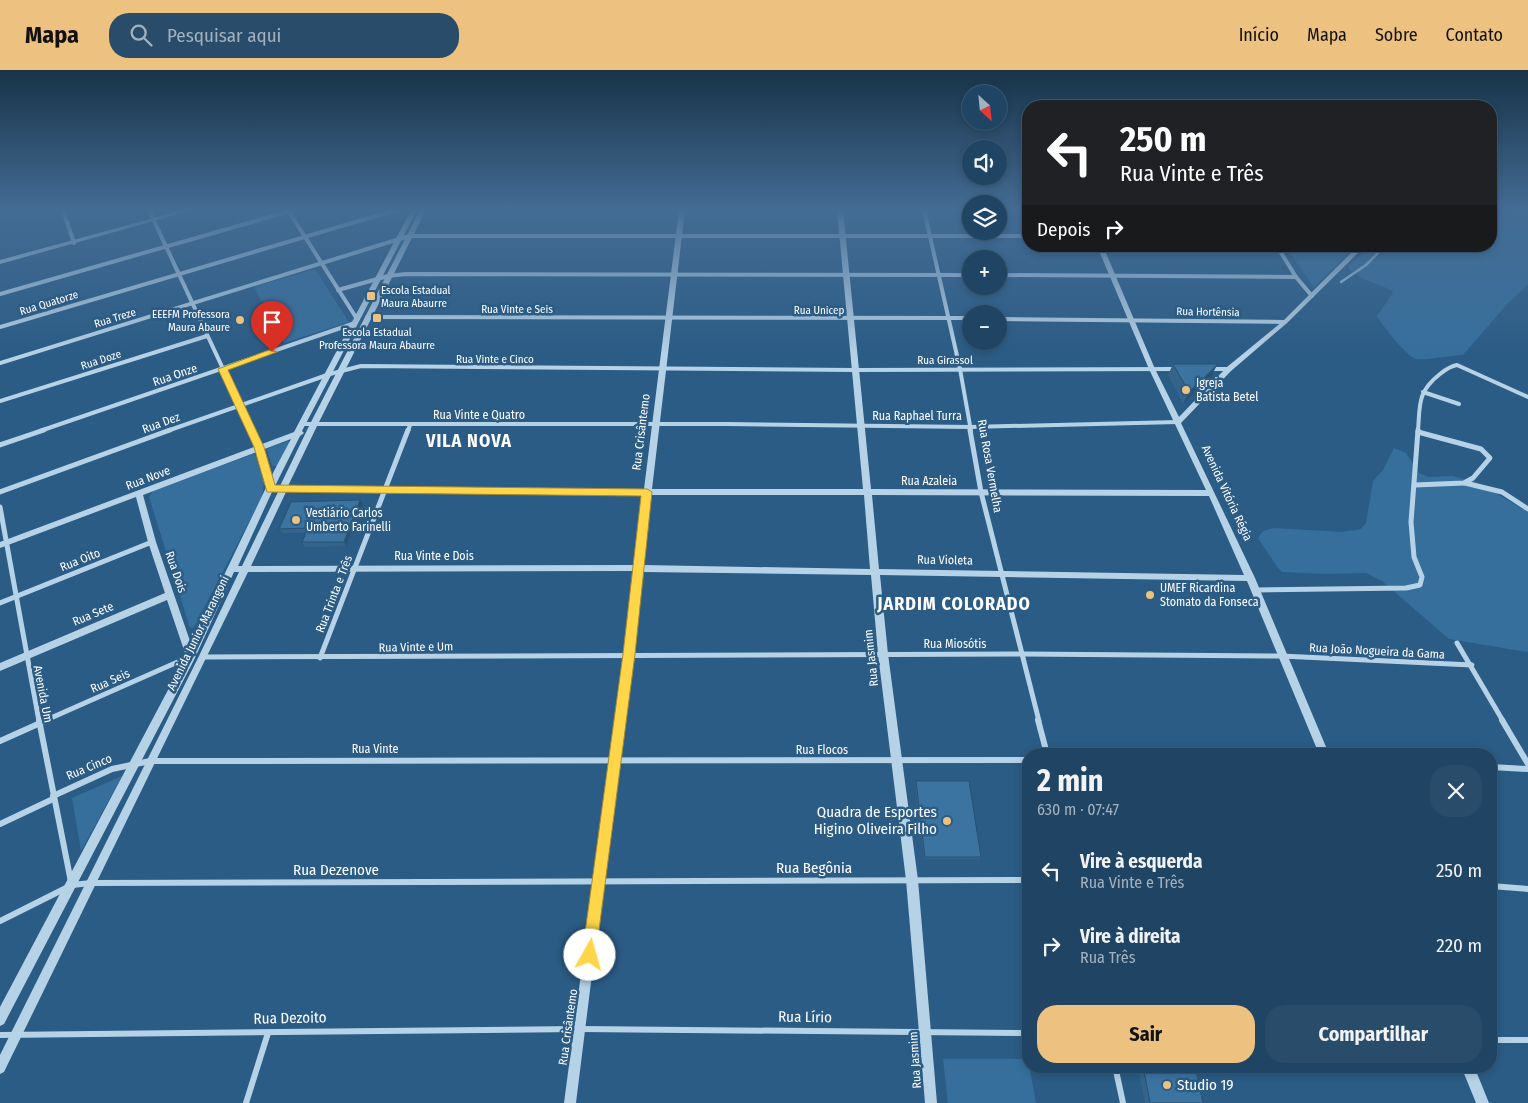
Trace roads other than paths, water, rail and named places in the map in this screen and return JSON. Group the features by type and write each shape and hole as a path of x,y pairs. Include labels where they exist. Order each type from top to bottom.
{"street":[{"path":"0,262 15,258"},
{"path":"0,294 126,258"},
{"path":"170,258 259,447 270,489"},
{"name":"Rua Quatorze","path":"0,327 231,258"},
{"path":"318,258 356,321"},
{"name":"Rua Treze","path":"0,363 336,258"},
{"name":"Avenida Junior Marangoni","path":"0,1068 203,657 282,490 330,374 389,258"},
{"name":"Avenida Junior Marangoni","path":"309,427 341,370 398,258"},
{"name":"Rua Crisântemo","path":"570,1103 629,654 661,369 676,258"},
{"name":"Rua Jasmim","path":"845,258 883,654 895,762 912,880 931,1103"},
{"name":"Rua Rosa Vermelha","path":"935,258 947,318 960,369 981,492 1046,748"},
{"name":"Avenida Vitória Régia","path":"1105,258 1152,369 1251,578 1281,656 1321,748"},
{"path":"1285,258 1312,296"},
{"path":"1178,422 1229,369 1285,322 1350,258"},
{"path":"338,290 388,276 416,274 962,275"},
{"path":"1007,275 1113,277 1296,276"},
{"name":"Rua Vinte e Seis","path":"367,317 668,318"},
{"name":"Rua Unicep","path":"668,318 962,318"},
{"path":"1007,318 1130,319"},
{"name":"Rua Hortênsia","path":"1130,319 1285,322"},
{"name":"Rua Onze","path":"0,445 356,321"},
{"name":"Rua Doze","path":"0,401 207,336"},
{"path":"1256,590 1406,588 1420,585 1422,577 1414,556 1410,522 1416,485 1420,400 1427,384 1451,366 1457,365 1528,396"},
{"name":"Rua Vinte e Cinco","path":"330,374 361,366 661,369"},
{"name":"Rua Girassol","path":"661,369 1181,369"},
{"path":"1200,369 1229,369"},
{"name":"Rua Dez","path":"0,492 330,374"},
{"path":"1423,392 1459,404"},
{"name":"Rua Raphael Turra","path":"656,424 971,427 1178,422"},
{"name":"Rua Vinte e Quatro","path":"309,427 656,424"},
{"name":"Rua Trinta e Três","path":"320,658 410,425"},
{"name":"Rua Nove","path":"3,544 139,494 298,433 309,427"},
{"path":"1418,432 1476,448 1487,454 1490,458 1473,478 1464,483"},
{"name":"Avenida Junior Marangoni","path":"0,1020 190,657 230,569 298,433"},
{"path":"1416,485 1464,483 1502,492 1528,509"},
{"name":"Rua Azaleia","path":"270,489 384,492 647,492 723,490 1211,493"},
{"name":"Rua Dois","path":"139,494 152,542 190,657"},
{"name":"Avenida Um","path":"0,507 3,544 72,885"},
{"name":"Rua Oito","path":"0,603 152,542"},
{"name":"Rua Vinte e Dois","path":"230,569 638,568"},
{"name":"Rua Violeta","path":"638,568 1251,578"},
{"name":"Rua Sete","path":"0,667 170,595"},
{"path":"1457,643 1472,665 1528,764"},
{"name":"Rua Miosótis","path":"629,654 1281,656"},
{"name":"Rua Vinte e Um","path":"203,657 320,658 629,654"},
{"name":"Rua João Nogueira da Gama","path":"1281,656 1472,665"},
{"path":"190,657 203,657"},
{"name":"Rua Seis","path":"0,741 190,657"},
{"name":"Rua Vinte","path":"135,761 614,760"},
{"name":"Rua Flocos","path":"614,760 895,762 1022,760"},
{"name":"Rua Cinco","path":"0,824 91,777 135,761"},
{"path":"1497,767 1528,769"},
{"name":"Rua Begônia","path":"599,882 1022,880"},
{"name":"Rua Dezenove","path":"72,885 91,883 599,882"},
{"path":"0,921 72,885"},
{"path":"1497,886 1528,888"},
{"name":"Rua Lírio","path":"580,1029 1022,1032"},
{"name":"Rua Dezoito","path":"0,1035 580,1029"},
{"path":"246,1103 268,1032"},
{"path":"1497,1040 1528,1040"},
{"path":"1117,1073 1123,1103"},
{"path":"1470,1073 1483,1103"}],"waterway":[{"path":"1341,282 1373,258"}],"place":[{"name":"Escola Estadual Maura Abaurre","path":"371,296"},
{"name":"Escola Estadual Professora Maura Abaurre","path":"377,318"},
{"name":"EEEFM Professora Maura Abaure","path":"240,320"},
{"name":"Igreja Batista Betel","path":"1186,390"},
{"name":"Vestiário Carlos Umberto Farinelli","path":"296,520"},
{"name":"UMEF Ricardina Stomato da Fonseca","path":"1150,595"},
{"name":"Quadra de Esportes Higino Oliveira Filho","path":"947,821"},
{"name":"Studio 19","path":"1167,1085"}],"district":[{"name":"VILA NOVA","path":"469,441"},
{"name":"JARDIM COLORADO","path":"954,604"}]}
